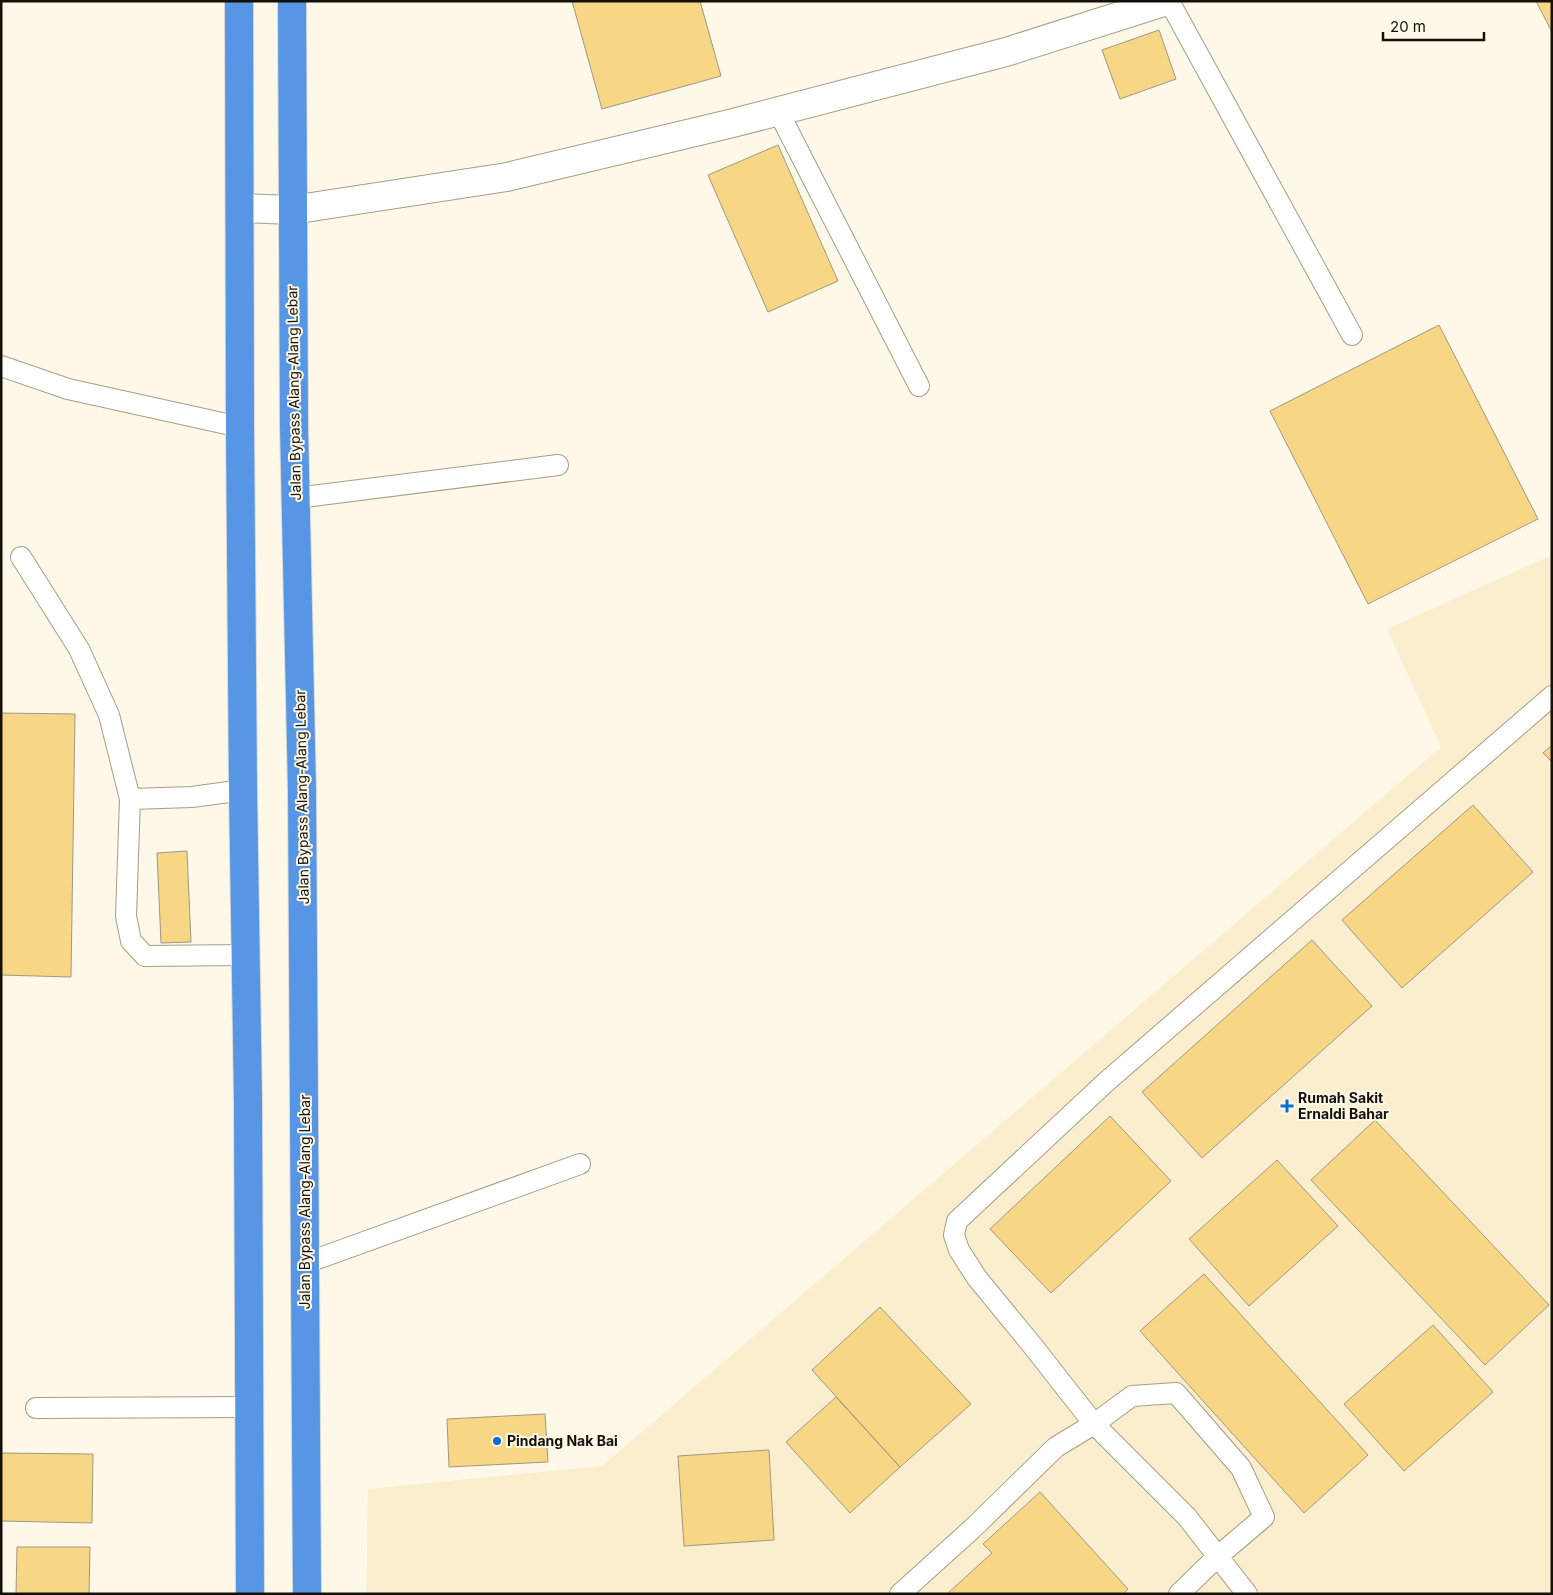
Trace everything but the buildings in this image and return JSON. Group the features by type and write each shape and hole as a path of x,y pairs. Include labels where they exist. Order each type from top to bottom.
{"highway":[{"path":"239,1 240,427 248,1111 250,1594"},
{"name":"Jalan Bypass Alang-Alang Lebar","path":"292,1 292,210 302,791 307,1594"}],"street":[{"path":"240,208 292,210 507,177 778,111 1006,52 1168,1"}],"lane":[{"path":"1168,1 1352,335"},
{"path":"778,111 920,386"},
{"path":"1,366 68,389 240,427"},
{"path":"296,498 558,465"},
{"path":"21,557 79,649 109,715 130,799 126,916 131,941 145,956 245,955"},
{"path":"1247,1594 1187,1517 1094,1424 977,1278 959,1250 954,1235 957,1221 1106,1082 1552,696"},
{"path":"130,799 192,797 243,790"},
{"path":"306,1263 580,1164"},
{"path":"900,1594 972,1529 1056,1447 1094,1424 1132,1396 1176,1393 1242,1468 1264,1517 1217,1557 1179,1594"},
{"path":"36,1408 249,1406"}],"shaded area":[{"name":"Rumah Sakit Ernaldi Bahar","path":"1552,555 1552,1594 366,1594 368,1489 602,1466 1441,747 1387,629"}],"place":[{"name":"Rumah Sakit Ernaldi Bahar","path":"1287,1106"},
{"name":"Pindang Nak Bai","path":"497,1441"}]}
